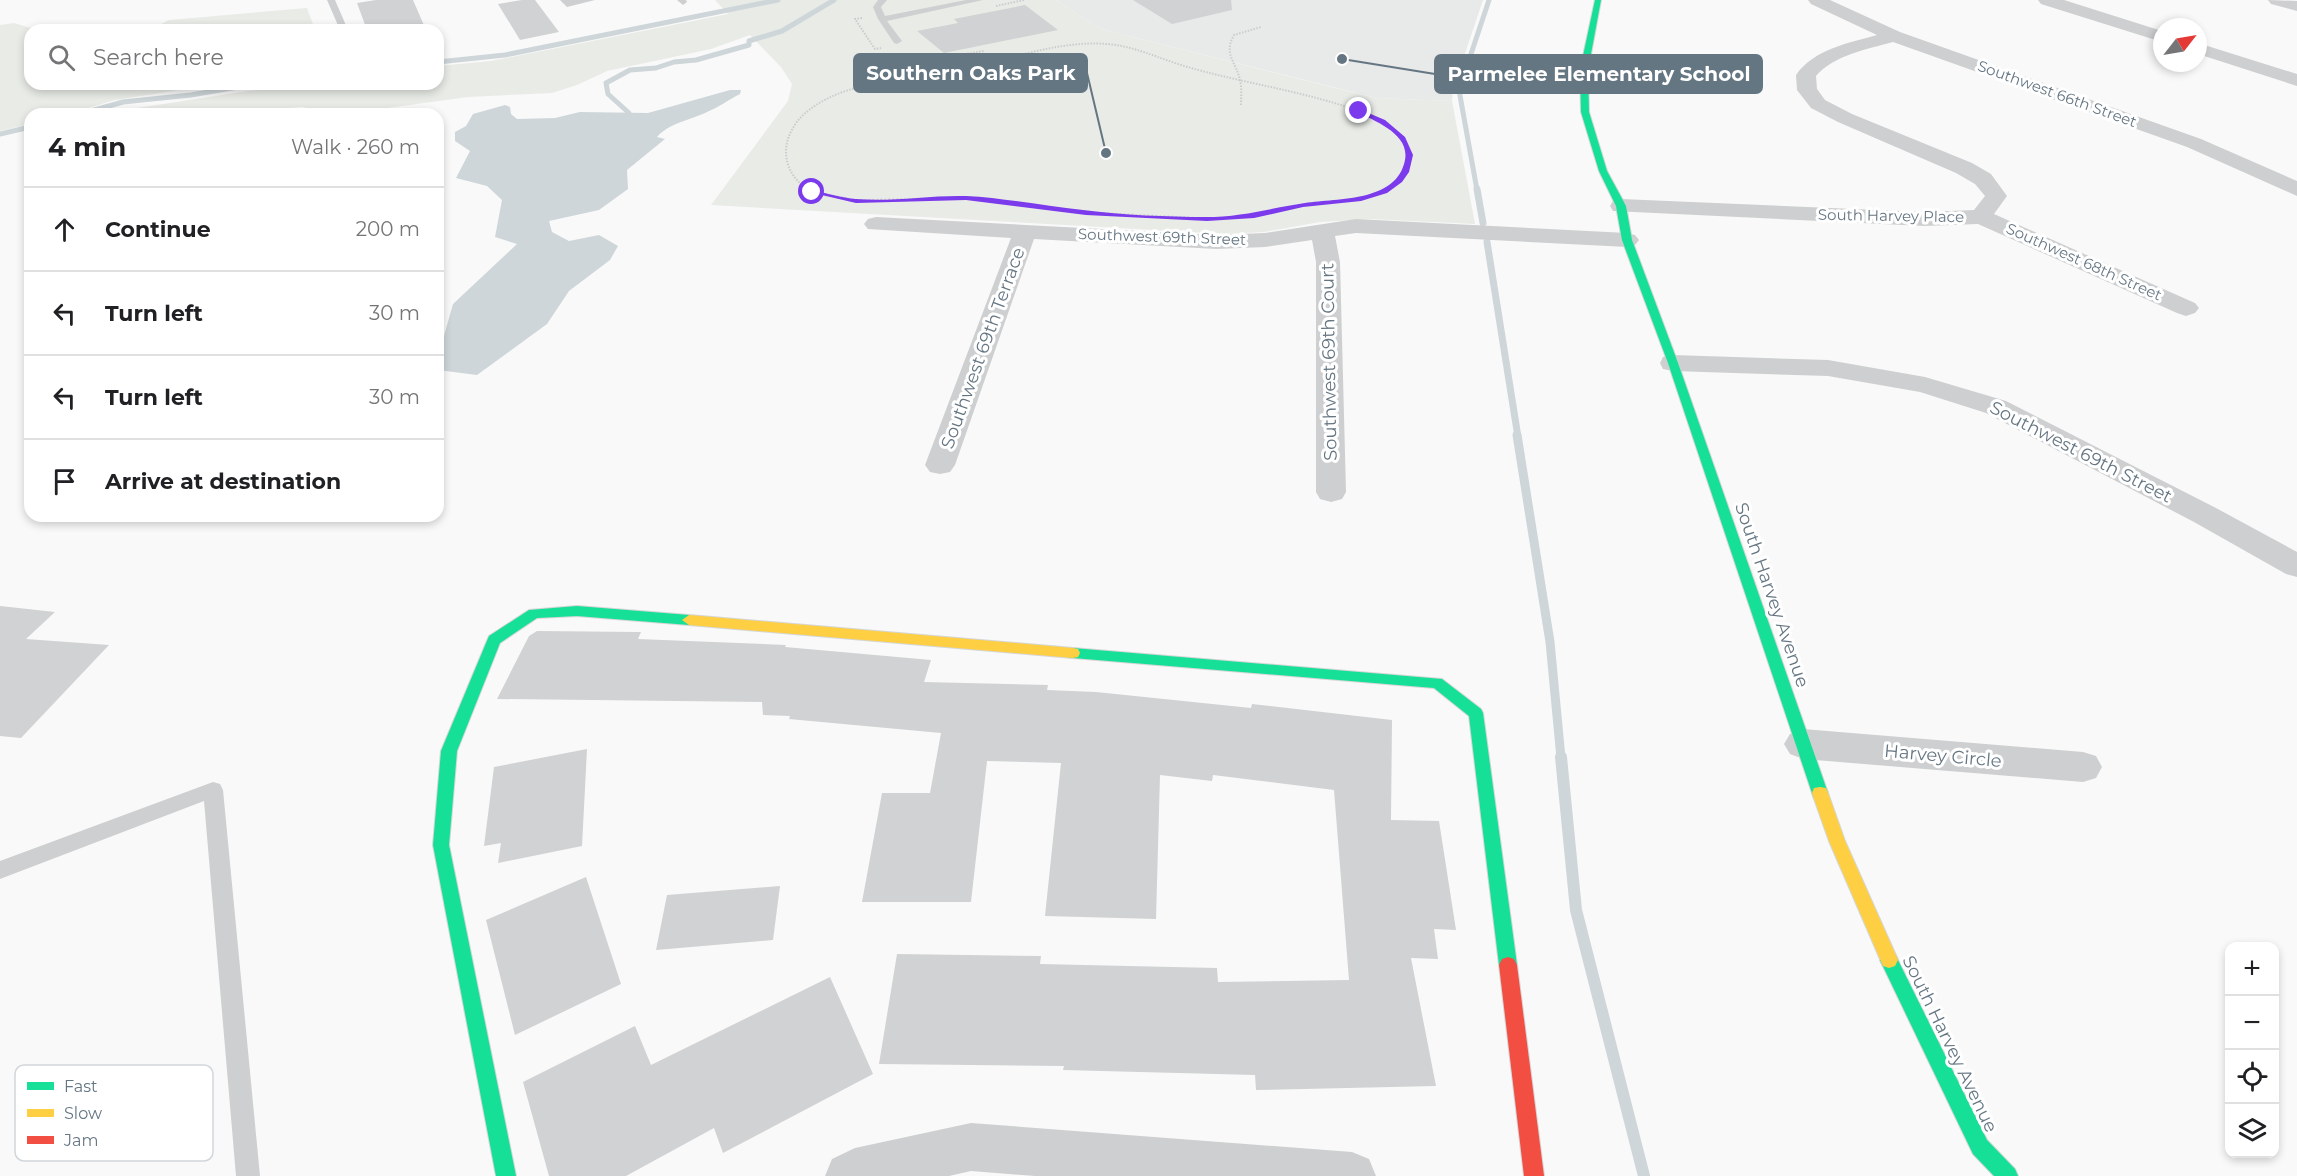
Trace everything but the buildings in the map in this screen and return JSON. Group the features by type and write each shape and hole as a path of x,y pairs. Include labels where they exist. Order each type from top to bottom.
{"street":[{"name":"South Harvey Avenue","path":"1599,0 1584,70 1585,112 1603,171 1622,206 1627,240 1673,363 1837,841 1901,987 1980,1147 2008,1176"},
{"name":"Southwest 66th Street","path":"1817,0 1849,17 1894,36 2194,143 2297,189"},
{"path":"2047,0 2153,34"},
{"path":"2277,0 2297,6"},
{"name":"South Harvey Place","path":"1622,206 1924,219 1981,217 1996,196 1983,180 1964,168 1845,118 1818,104 1807,90 1806,75 1812,66 1833,56 1894,36"},
{"path":"2207,51 2297,80"},
{"name":"Southwest 68th Street","path":"1981,217 2186,308"},
{"name":"Southwest 69th Street","path":"876,224 1216,242 1264,240 1356,226 1627,240"},
{"name":"Southwest 69th Terrace","path":"940,465 1025,231"},
{"name":"Southwest 69th Court","path":"1322,232 1328,261 1331,492"},
{"name":"Southwest 69th Street","path":"1673,363 1828,368 1925,385 1996,407 2205,515 2297,567"},
{"path":"506,1176 441,846 449,751 494,640 534,613 577,611 1437,683 1476,713 1534,1176"},
{"name":"Harvey Circle","path":"1803,744 2083,768"},
{"path":"849,1176 971,1147 1352,1176"}],"lane":[{"path":"331,0 341,24"},
{"path":"564,0 567,4 591,0"},
{"path":"893,0 882,1 877,7 897,41"},
{"path":"882,19 980,0"},
{"path":"0,870 213,790 248,1176"}],"path":[{"path":"1241,105 1240,80 1228,59 1228,46 1234,35 1260,27"},
{"path":"1106,44 1130,47 1180,65 1240,80 1351,109 1383,122 1402,137 1408,146 1406,172 1393,187 1361,199 1303,205 1254,216 1207,219 1086,213 966,198 856,201 812,192 799,184 791,175 787,164 786,141 793,127 809,109 835,95 880,82 961,69 1066,46 1106,44"},
{"path":"911,63 984,51"}],"shaded area":[{"path":"715,0 1056,0 1101,29 1376,98 1452,101 1475,224 1370,219 1320,222 1264,232 1224,234 711,205 788,101 792,84 781,67 750,35 711,49 607,71 577,85 552,93 468,97 387,108 137,108 258,90 444,90 444,65 491,61 728,14"},
{"path":"1056,0 1483,0 1453,89 1452,101 1377,98 1101,29"},
{"path":"307,8 313,24 161,24 169,20"},
{"path":"14,23 24,26 24,90 179,90 115,100 88,108 24,108 24,125 0,131 0,25"},
{"path":"730,90 741,90 740,94 716,108 662,132 657,137 665,139 627,170 628,189 599,210 549,221 552,232 569,241 599,235 618,246 610,260 569,291 547,324 477,375 444,371 444,336 453,304 517,244 495,237 502,200 487,186 456,178 470,151 455,141 455,132 466,126 473,114 505,105 510,107 511,114 517,119 555,118 580,112 648,113"}],"waterway":[{"path":"444,61 505,55 778,0"},
{"path":"629,113 608,94 606,83 630,70 656,68 674,62 696,60 749,45 749,41 782,31 834,0"},
{"path":"1477,190 1459,90 1489,0"},
{"path":"102,108 123,102 221,90"},
{"path":"0,134 24,128"},
{"path":"1477,189 1483,223"},
{"path":"1487,242 1518,437"},
{"path":"1517,435 1550,642 1561,758"},
{"path":"1561,757 1576,910 1644,1176"}],"traffic: fast":[{"path":"1598,0 1584,70 1585,112 1603,171 1621,206 1627,240 1673,363 1820,793"},
{"path":"506,1176 441,845 449,751 494,640 534,613 577,611 689,620"},
{"path":"1073,653 1437,683 1476,713 1508,965"},
{"path":"1889,960 1980,1147 2008,1176"}],"traffic: slow":[{"path":"689,620 1073,653"},
{"path":"1820,793 1837,841 1889,960"}],"traffic: jam":[{"path":"1508,965 1534,1176"}],"place":[{"name":"Parmelee Elementary School","path":"1342,59"},
{"name":"Southern Oaks Park","path":"1106,153"}],"route":[{"path":"812,192 856,201 966,198 1086,213 1207,219 1254,216 1303,205 1361,199 1393,187 1406,172 1408,146 1395,130 1359,111"}]}
